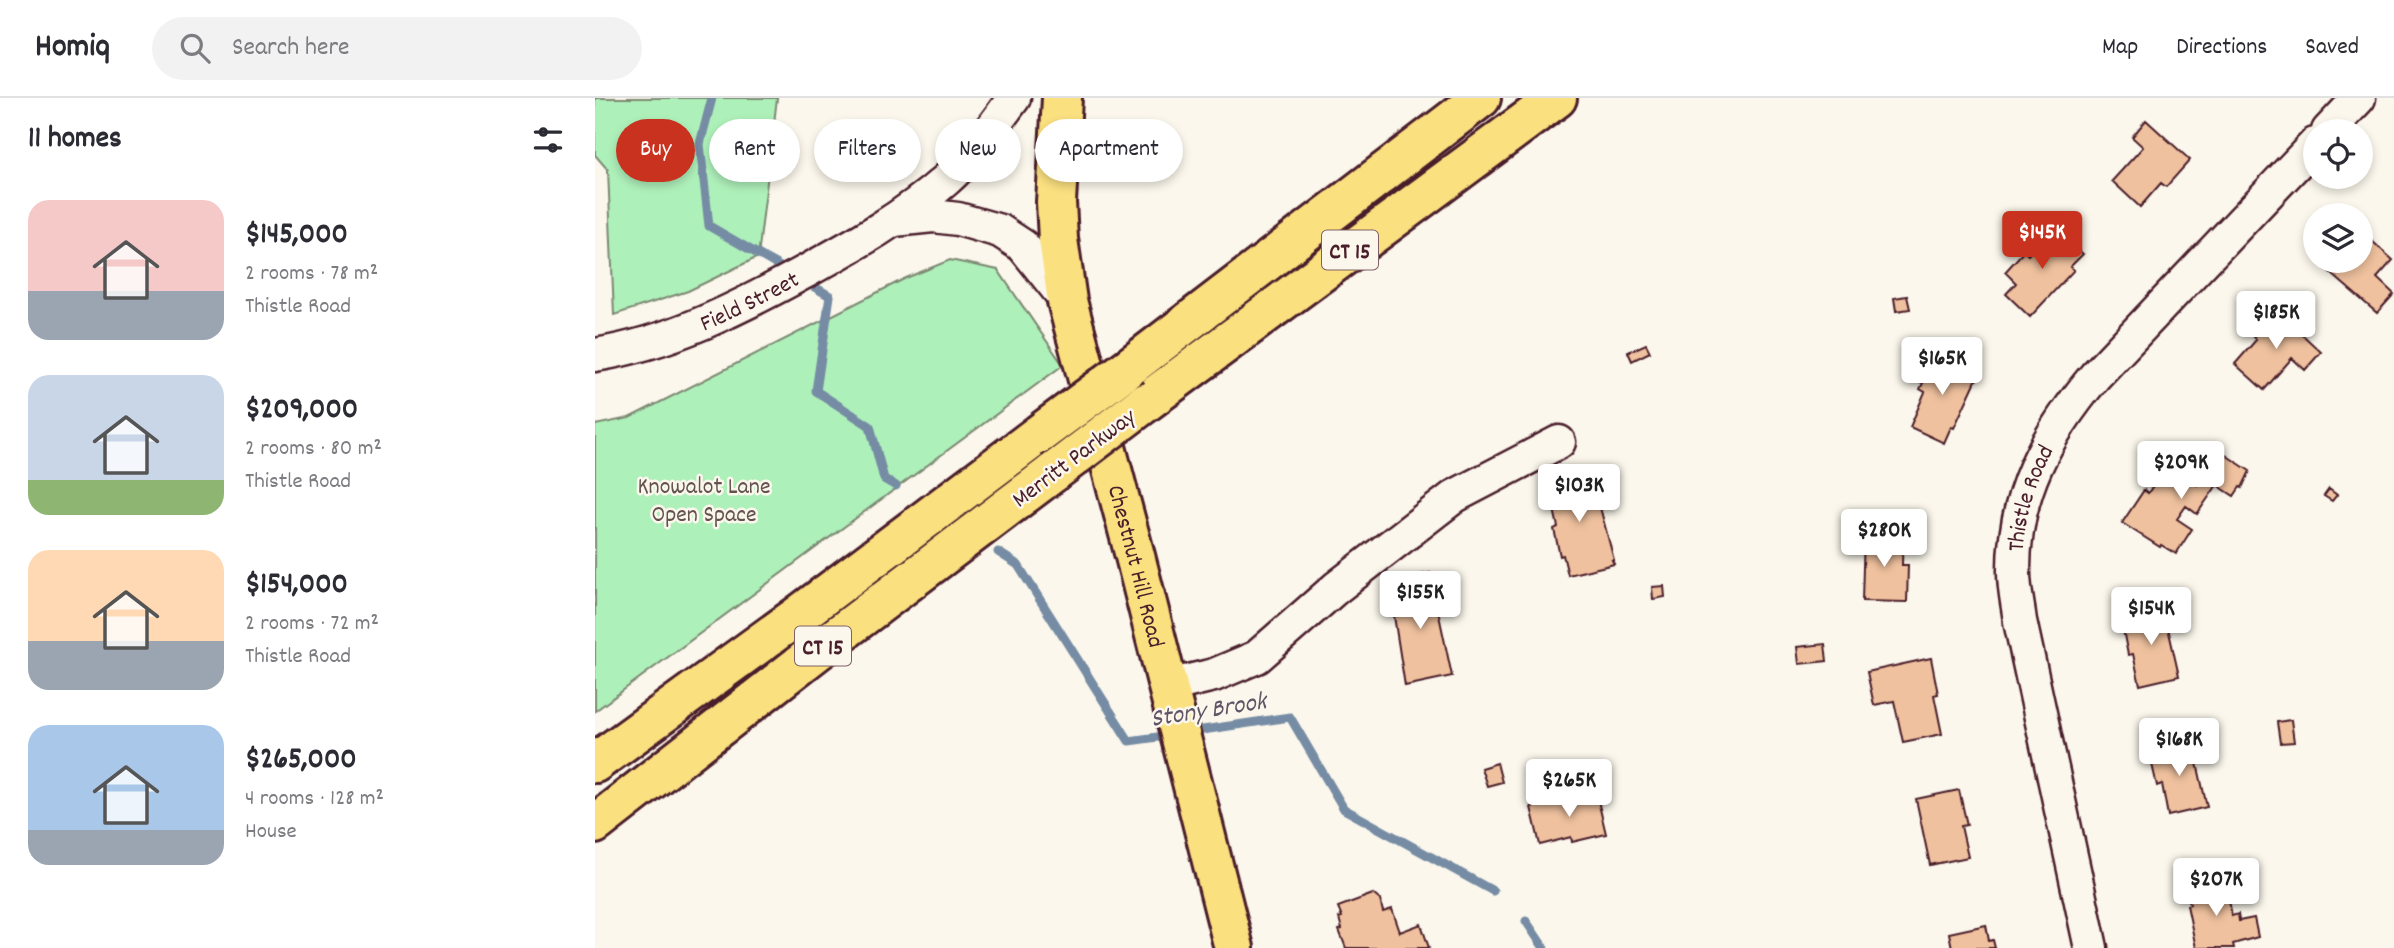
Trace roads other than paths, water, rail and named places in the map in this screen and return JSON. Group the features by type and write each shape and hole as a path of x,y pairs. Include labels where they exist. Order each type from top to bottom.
{"main road":[{"name":"Chestnut Hill Road","path":"1062,98 1056,202 1067,301 1234,948"},
{"name":"Merritt Parkway","path":"595,763 800,614 1132,365 1481,98"},
{"name":"Merritt Parkway","path":"595,824 805,660 1145,403 1557,98"}],"street":[{"name":"Field Street","path":"595,355 643,345 727,312 823,262 894,220 947,180 972,153 1014,98"},
{"path":"2339,119 2359,98"},
{"name":"Thistle Road","path":"2091,948 2020,621 2014,575 2017,518 2044,447 2066,411 2095,376 2303,157"},
{"name":"Field Street","path":"894,220 933,216 958,219 1000,231 1023,246 1067,301"},
{"path":"1169,690 1257,657 1336,588 1455,496 1559,442"}],"waterway":[{"name":"Stony Brook","path":"712,98 700,144 709,226 789,272"},
{"name":"Stony Brook","path":"804,281 830,296 816,391 870,426 884,479 896,486"},
{"name":"Stony Brook","path":"998,552 1018,565 1129,741 1172,735"},
{"name":"Stony Brook","path":"1189,732 1290,717 1344,809 1493,891"},
{"name":"Stony Brook","path":"1526,921 1544,948"}],"park label":[{"name":"Knowalot Lane Open Space","path":"704,499"}]}
